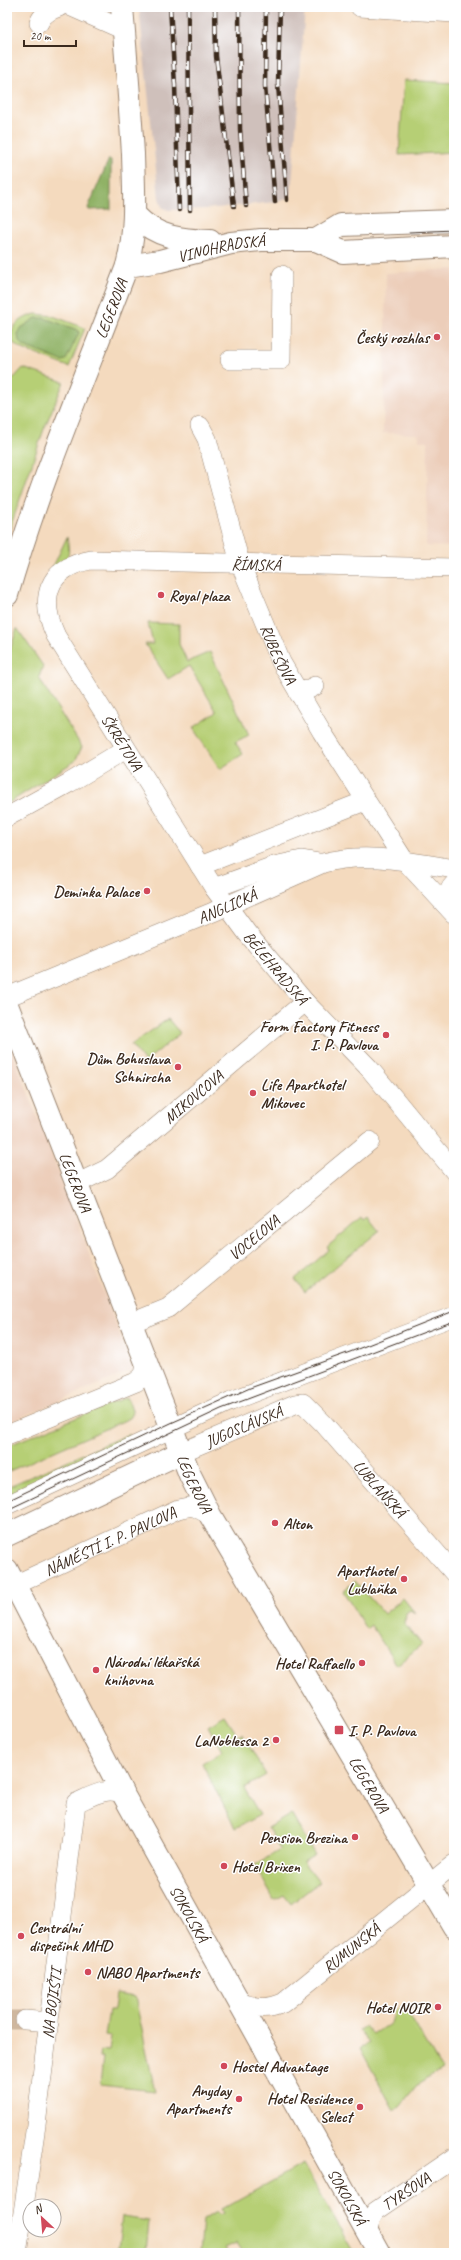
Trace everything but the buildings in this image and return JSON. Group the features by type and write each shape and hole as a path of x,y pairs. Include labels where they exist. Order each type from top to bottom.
{"main road":[{"name":"LEGEROVA","path":"7,595 17,560 56,450 127,266 136,216 131,123 122,7"},
{"path":"136,216 149,229 165,236 183,240 232,243"},
{"path":"316,240 341,225 454,221"},
{"path":"316,240 342,252 454,246"},
{"name":"VINOHRADSKÁ","path":"127,266 160,261 232,243 316,240"},
{"name":"LEGEROVA","path":"7,1005 146,1363 182,1452 210,1515 454,1927"},
{"path":"7,1535 182,1452"},
{"name":"SOKOLSKÁ","path":"7,1570 123,1794 379,2253"}],"street":[{"path":"39,23 41,18 50,10 59,7"},
{"path":"72,7 124,30"},
{"path":"360,7 454,14"},
{"path":"230,360 281,360 282,275"},
{"name":"RUBEŠOVA","path":"200,426 207,439 240,563 281,662 307,690 365,801 404,860 453,913"},
{"name":"ŘÍMSKÁ","path":"60,572 79,562 91,560 454,568"},
{"name":"ŠKRÉTOVA","path":"60,572 48,591 47,609 49,621 75,668 214,888 227,906"},
{"path":"7,817 69,784 126,749"},
{"path":"200,866 365,801"},
{"name":"ANGLICKÁ","path":"7,997 227,906 323,863 341,858 360,857 404,860 454,868"},
{"path":"214,888 274,866 302,860 323,863"},
{"path":"453,913 448,898 454,884"},
{"name":"BĚLEHRADSKÁ","path":"227,906 256,945 305,1002 369,1068 454,1171"},
{"name":"MIKOVCOVA","path":"76,1184 106,1169 305,1002"},
{"name":"VOCELOVA","path":"131,1323 168,1308 370,1141"},
{"path":"7,1505 172,1426 252,1392 363,1352 454,1316"},
{"path":"7,1435 136,1382 144,1375 146,1363"},
{"name":"JUGOSLÁVSKÁ","path":"182,1452 294,1404 306,1405"},
{"name":"LUBLAŇSKÁ","path":"306,1405 454,1573"},
{"name":"NÁMĚSTÍ I. P. PAVLOVA","path":"18,1592 19,1584 24,1581 178,1509 193,1506 210,1515"},
{"name":"NA BOJIŠTI","path":"17,2253 36,2125 76,1803 104,1791 117,1791 123,1794"},
{"name":"RUMUNSKÁ","path":"239,2002 262,2008 271,2007 283,2002 454,1864"},
{"path":"25,2020 49,2022"},
{"name":"TYRŠOVA","path":"367,2232 371,2218 376,2211 454,2158"}],"shaded area":[{"path":"139,7 305,7 291,198 276,202 206,209 168,210 162,207 159,198"},
{"path":"454,269 454,547 426,546 428,441 419,441 419,436 416,434 383,433 386,273"},
{"path":"7,1037 133,1370 7,1423"}],"green space":[{"path":"404,80 454,83 454,152 399,155"},
{"path":"109,159 111,160 111,209 89,210 88,208"},
{"path":"36,314 53,316 85,328 69,367 20,348 11,341 14,327 26,317"},
{"path":"36,318 44,318 78,330 79,333 66,360 62,361 24,346 19,341 18,334 21,328"},
{"path":"23,368 64,382 44,429 7,537 7,375 14,378"},
{"path":"67,537 69,550 67,558 51,571"},
{"path":"148,623 179,624 179,644 187,662 210,652 249,735 235,742 243,754 220,769 193,728 217,712 189,666 168,679 145,644 153,644"},
{"path":"17,628 43,666 39,677 82,747 75,761 7,804 7,660"},
{"path":"168,1019 180,1033 145,1062 131,1045"},
{"path":"362,1217 364,1220 368,1217 379,1231 305,1292 295,1279 329,1250 327,1247"},
{"path":"127,1397 133,1413 130,1418 7,1472 7,1446"},
{"path":"129,1434 130,1437 7,1497 7,1487"},
{"path":"355,1581 384,1614 403,1598 415,1613 410,1610 406,1613 405,1625 422,1644 397,1665 371,1625 366,1629 343,1591"},
{"path":"225,1716 238,1736 242,1734 266,1775 244,1788 260,1815 235,1828 202,1763 222,1751 208,1726"},
{"path":"291,1814 315,1855 303,1862 319,1882 291,1904 284,1895 274,1900 255,1865 280,1850 268,1828"},
{"path":"116,1994 135,1997 155,2091 100,2085 103,2057 99,2057 100,2050 109,2051 111,2037 105,2036 109,2010 114,2010"},
{"path":"404,2006 442,2070 417,2085 400,2106 394,2110 360,2048 370,2042 359,2030 365,2026 373,2035 391,2022 394,2015 393,2013"},
{"path":"303,2164 354,2253 248,2253 246,2250 242,2252 236,2243 225,2248 228,2253 200,2253 203,2220 218,2212 220,2215 224,2213 222,2209"},
{"path":"122,2217 149,2221 146,2252 118,2248"}],"tunnel":[{"path":"7,2020 25,2020"}],"tram line":[{"path":"409,232 454,230"},
{"path":"7,1501 171,1423 250,1388 350,1352 454,1311"},
{"path":"7,1510 221,1409 454,1321"}],"railway":[{"path":"170,7 175,85 179,210"},
{"path":"188,7 190,210"},
{"path":"215,7 216,56 234,206"},
{"path":"239,7 240,129 246,206"},
{"path":"266,7 265,86 275,202"},
{"path":"280,7 278,84 287,200"}],"place":[{"name":"Český rozhlas","path":"437,337"},
{"name":"Royal plaza","path":"161,595"},
{"name":"Deminka Palace","path":"147,891"},
{"name":"Form Factory Fitness I. P. Pavlova","path":"386,1035"},
{"name":"Dům Bohuslava Schnircha","path":"178,1067"},
{"name":"Life Aparthotel Mikovec","path":"253,1093"},
{"name":"Alton","path":"275,1523"},
{"name":"Aparthotel Lublaňka","path":"404,1579"},
{"name":"Hotel Raffaello","path":"362,1663"},
{"name":"Národní lékařská knihovna","path":"96,1670"},
{"name":"I. P. Pavlova","path":"339,1730"},
{"name":"LaNoblessa 2","path":"276,1740"},
{"name":"Pension Brezina","path":"355,1837"},
{"name":"Hotel Brixen","path":"224,1866"},
{"name":"Centrální dispečink MHD","path":"21,1936"},
{"name":"NABO Apartments","path":"88,1972"},
{"name":"Hotel NOIR","path":"438,2007"},
{"name":"Hostel Advantage","path":"224,2066"},
{"name":"Anyday Apartments","path":"239,2099"},
{"name":"Hotel Residence Select","path":"360,2107"}]}
